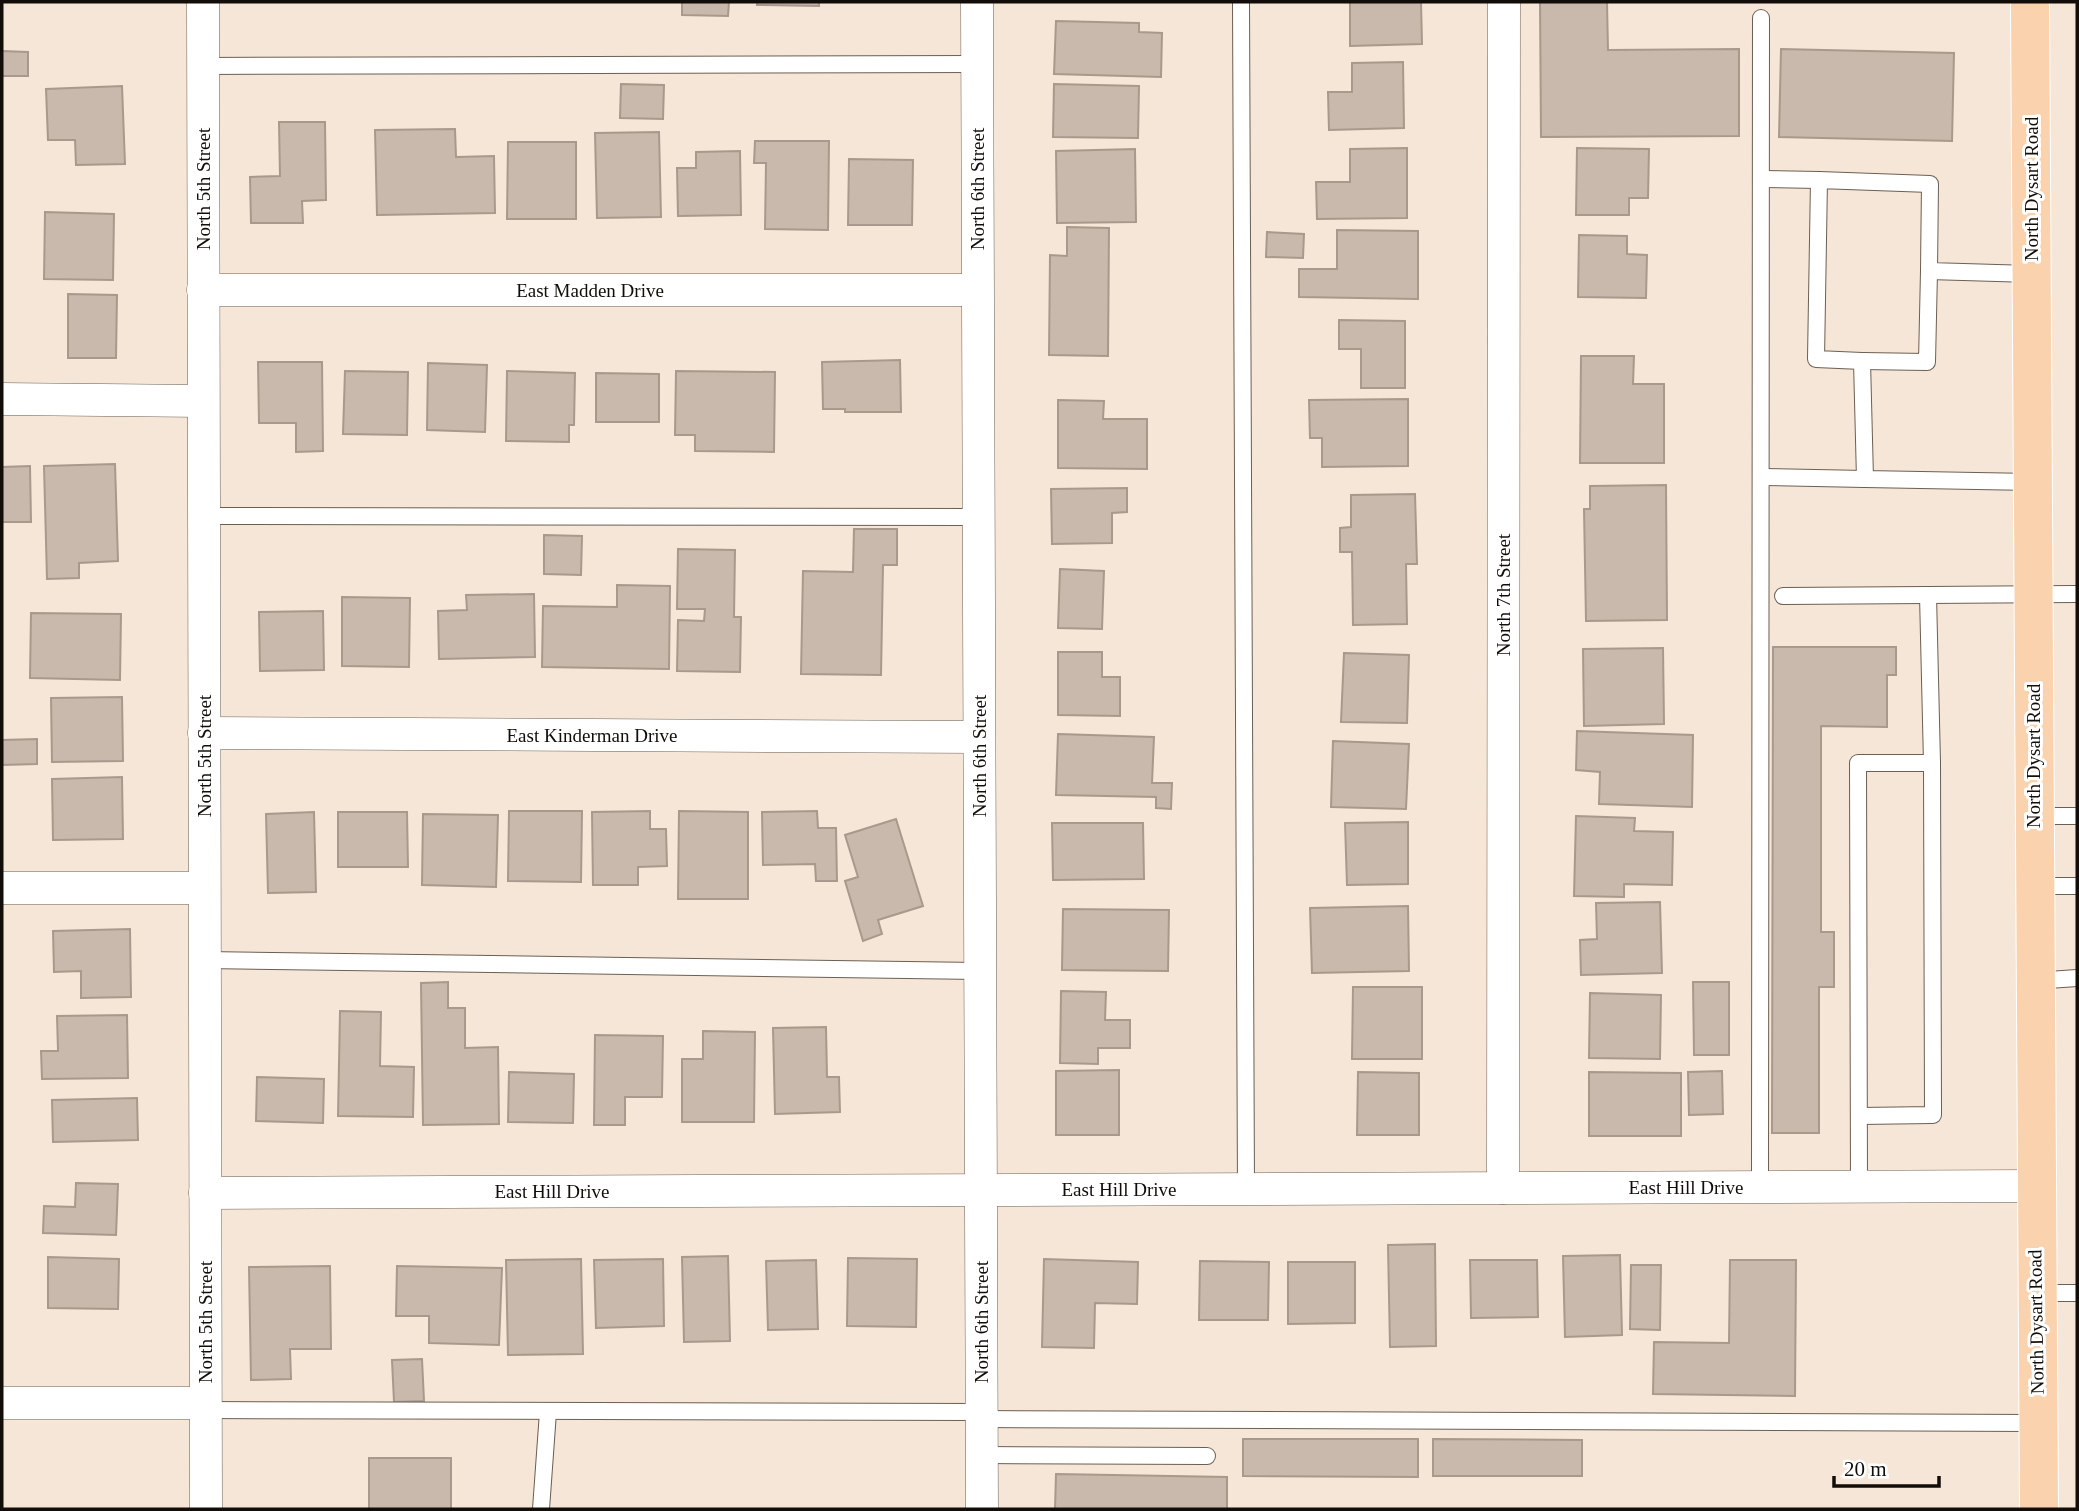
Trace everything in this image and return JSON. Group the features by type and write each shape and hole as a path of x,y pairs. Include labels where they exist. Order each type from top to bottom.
{"main road":[{"name":"North Dysart Road","path":"2030,2 2034,1186 2039,1509"}],"street":[{"name":"North 5th Street","path":"203,2 206,1509"},
{"name":"North 6th Street","path":"977,2 982,1509"},
{"name":"North 7th Street","path":"1503,1188 1504,2"},
{"name":"East Madden Drive","path":"203,290 977,290"},
{"path":"2,399 203,401"},
{"name":"East Kinderman Drive","path":"204,733 979,737"},
{"path":"2,888 204,888"},
{"name":"East Hill Drive","path":"205,1193 2034,1186"},
{"path":"2,1403 205,1407"}],"lane":[{"path":"1241,2 1247,1189"},
{"path":"1760,1187 1761,18"},
{"path":"203,66 977,64"},
{"path":"1761,179 1819,180 1930,184 1927,362 1816,359 1819,180"},
{"path":"1929,271 2031,274"},
{"path":"1862,361 1865,479"},
{"path":"1761,477 2032,482"},
{"path":"204,516 978,517"},
{"path":"1783,596 2077,594"},
{"path":"1859,1116 1933,1115 1932,764 1928,595"},
{"path":"1859,1187 1858,764 1932,764"},
{"path":"2034,816 2077,816"},
{"path":"2034,886 2077,886"},
{"path":"205,960 979,971"},
{"path":"2034,981 2077,978"},
{"path":"2036,1293 2077,1293"},
{"path":"205,1407 981,1416 2038,1423"},
{"path":"541,1509 548,1412"},
{"path":"981,1455 1207,1456"}],"building":[{"path":"682,2 729,2 728,16 682,15"},
{"path":"757,2 819,2 819,6 757,5"},
{"path":"1350,2 1421,2 1422,44 1350,46"},
{"path":"1540,2 1607,2 1608,50 1739,49 1739,136 1541,137"},
{"path":"1056,21 1139,23 1139,32 1162,33 1161,77 1054,74"},
{"path":"1781,49 1954,53 1952,141 1779,137"},
{"path":"2,51 28,52 28,76 2,76"},
{"path":"1403,62 1404,128 1329,130 1328,92 1352,92 1352,63"},
{"path":"621,84 664,85 663,119 620,118"},
{"path":"1054,84 1139,86 1138,138 1053,137"},
{"path":"122,86 125,164 76,165 75,140 48,140 46,89"},
{"path":"279,122 325,122 326,200 302,201 303,223 251,223 250,177 280,176"},
{"path":"455,129 456,157 494,156 495,213 377,215 375,130"},
{"path":"659,132 661,217 597,218 595,133"},
{"path":"755,141 829,141 828,230 765,229 766,163 754,163"},
{"path":"508,142 576,142 576,219 507,219"},
{"path":"1407,148 1407,218 1317,219 1316,182 1350,182 1350,149"},
{"path":"1577,148 1649,149 1648,198 1629,198 1629,215 1576,215"},
{"path":"1135,149 1136,222 1057,223 1056,151"},
{"path":"740,151 741,215 678,216 677,168 696,168 696,152"},
{"path":"849,159 913,160 912,225 848,225"},
{"path":"45,212 114,214 113,280 44,279"},
{"path":"1067,227 1109,228 1108,356 1049,355 1050,255 1067,256"},
{"path":"1337,230 1418,231 1418,299 1299,297 1299,269 1337,269"},
{"path":"1267,232 1304,234 1303,258 1266,257"},
{"path":"1579,235 1627,236 1627,254 1647,255 1646,298 1578,297"},
{"path":"68,294 117,295 116,358 68,358"},
{"path":"1339,320 1405,321 1405,388 1361,388 1361,349 1339,349"},
{"path":"1581,356 1634,356 1633,384 1664,384 1664,463 1580,463"},
{"path":"900,360 901,412 845,412 845,409 823,409 822,362"},
{"path":"258,362 322,362 323,451 296,452 296,423 259,423"},
{"path":"428,363 487,365 485,432 427,430"},
{"path":"345,371 408,372 407,435 343,434"},
{"path":"507,371 575,373 574,425 569,425 569,442 506,441"},
{"path":"676,371 775,372 774,452 695,451 695,435 675,435"},
{"path":"596,373 659,374 659,422 596,422"},
{"path":"1408,399 1408,466 1322,467 1322,438 1310,438 1309,400"},
{"path":"1058,400 1104,401 1103,419 1147,419 1147,469 1058,468"},
{"path":"115,464 118,561 79,563 79,578 47,579 44,466"},
{"path":"30,466 31,522 2,522 2,467"},
{"path":"1666,485 1667,620 1586,621 1584,509 1590,509 1590,486"},
{"path":"1127,488 1127,512 1112,513 1112,543 1052,544 1051,489"},
{"path":"1415,494 1417,564 1406,564 1407,624 1353,625 1352,552 1340,552 1340,528 1351,527 1351,495"},
{"path":"854,529 897,529 897,565 883,565 881,675 801,674 803,571 853,572"},
{"path":"544,535 582,536 581,575 544,574"},
{"path":"678,549 735,550 734,617 741,617 740,672 677,671 678,620 704,621 705,609 677,609"},
{"path":"1060,569 1104,571 1102,629 1058,628"},
{"path":"617,585 670,586 669,669 542,667 543,606 617,607"},
{"path":"534,594 535,657 439,659 438,611 467,610 466,595"},
{"path":"342,597 410,598 409,667 342,666"},
{"path":"323,611 324,670 260,671 259,612"},
{"path":"31,613 121,614 120,680 30,678"},
{"path":"1773,647 1896,647 1896,675 1887,675 1887,727 1821,726 1821,932 1834,932 1834,987 1819,987 1819,1133 1772,1133"},
{"path":"1663,648 1664,724 1584,726 1583,649"},
{"path":"1058,652 1102,652 1102,677 1120,677 1120,716 1058,715"},
{"path":"1344,653 1409,655 1407,723 1341,722"},
{"path":"122,697 123,761 52,762 51,698"},
{"path":"1577,731 1693,735 1692,807 1599,804 1600,772 1576,770"},
{"path":"1058,734 1154,737 1152,783 1172,783 1171,809 1156,808 1156,797 1056,795"},
{"path":"37,739 37,764 2,765 2,740"},
{"path":"1333,741 1409,744 1406,809 1331,807"},
{"path":"122,777 123,839 53,840 52,779"},
{"path":"509,811 582,811 581,882 508,881"},
{"path":"650,811 650,829 666,829 667,866 638,867 638,885 593,885 592,812"},
{"path":"679,811 748,812 748,899 678,899"},
{"path":"817,811 818,828 836,828 837,881 816,881 815,864 763,865 762,812"},
{"path":"314,812 316,892 268,893 266,814"},
{"path":"338,812 407,812 408,867 338,867"},
{"path":"423,814 498,815 496,887 422,885"},
{"path":"1576,816 1635,818 1634,831 1673,832 1672,885 1624,884 1624,897 1574,896"},
{"path":"896,819 923,906 878,920 882,934 863,941 845,881 858,877 845,835"},
{"path":"1408,822 1408,884 1347,885 1345,823"},
{"path":"1052,823 1143,823 1144,879 1053,880"},
{"path":"1660,902 1662,973 1581,975 1580,940 1597,939 1596,903"},
{"path":"1408,906 1409,971 1312,973 1310,908"},
{"path":"1063,909 1169,910 1168,971 1062,970"},
{"path":"130,929 131,997 81,998 81,971 54,972 53,931"},
{"path":"448,982 448,1008 465,1008 465,1048 498,1047 499,1124 423,1125 421,983"},
{"path":"1693,982 1729,982 1729,1055 1694,1055"},
{"path":"1353,987 1422,987 1422,1059 1352,1059"},
{"path":"1061,991 1106,992 1105,1020 1130,1020 1130,1048 1098,1048 1098,1064 1060,1063"},
{"path":"1590,993 1661,995 1660,1059 1589,1058"},
{"path":"340,1011 381,1012 380,1066 414,1067 413,1117 338,1116"},
{"path":"127,1015 128,1078 42,1079 41,1051 58,1051 57,1016"},
{"path":"826,1027 827,1077 839,1077 840,1112 775,1114 773,1028"},
{"path":"703,1031 755,1032 754,1122 682,1122 682,1059 703,1059"},
{"path":"595,1035 663,1036 662,1097 625,1097 625,1125 594,1125"},
{"path":"1119,1070 1119,1135 1056,1135 1056,1071"},
{"path":"1722,1071 1723,1114 1689,1115 1688,1072"},
{"path":"509,1072 574,1074 573,1123 508,1122"},
{"path":"1358,1072 1419,1073 1419,1135 1357,1135"},
{"path":"1589,1072 1681,1073 1681,1136 1589,1136"},
{"path":"257,1077 324,1079 323,1123 256,1121"},
{"path":"137,1098 138,1140 53,1142 52,1100"},
{"path":"76,1183 118,1184 116,1235 43,1233 44,1206 75,1207"},
{"path":"1435,1244 1436,1346 1390,1347 1388,1245"},
{"path":"1620,1255 1622,1335 1565,1337 1563,1256"},
{"path":"728,1256 730,1341 684,1342 682,1257"},
{"path":"48,1257 119,1259 118,1309 48,1308"},
{"path":"848,1258 917,1259 916,1327 847,1326"},
{"path":"581,1259 583,1354 508,1355 506,1260"},
{"path":"663,1259 664,1326 596,1328 594,1260"},
{"path":"1044,1259 1138,1262 1137,1304 1095,1303 1094,1348 1042,1347"},
{"path":"816,1260 818,1329 768,1330 766,1261"},
{"path":"1470,1260 1537,1260 1538,1317 1471,1318"},
{"path":"1730,1260 1796,1260 1795,1396 1653,1394 1654,1342 1729,1343"},
{"path":"1200,1261 1269,1262 1268,1320 1199,1320"},
{"path":"1288,1262 1355,1262 1355,1323 1288,1324"},
{"path":"1631,1265 1661,1265 1660,1330 1630,1329"},
{"path":"330,1266 331,1349 290,1349 291,1379 251,1380 249,1267"},
{"path":"397,1266 502,1268 499,1345 429,1343 429,1316 396,1316"},
{"path":"422,1359 424,1401 394,1402 392,1360"},
{"path":"1243,1439 1418,1439 1418,1477 1243,1476"},
{"path":"1433,1439 1582,1440 1582,1476 1433,1476"},
{"path":"369,1458 451,1458 451,1509 369,1509"},
{"path":"1056,1474 1227,1477 1227,1509 1055,1509"}]}
